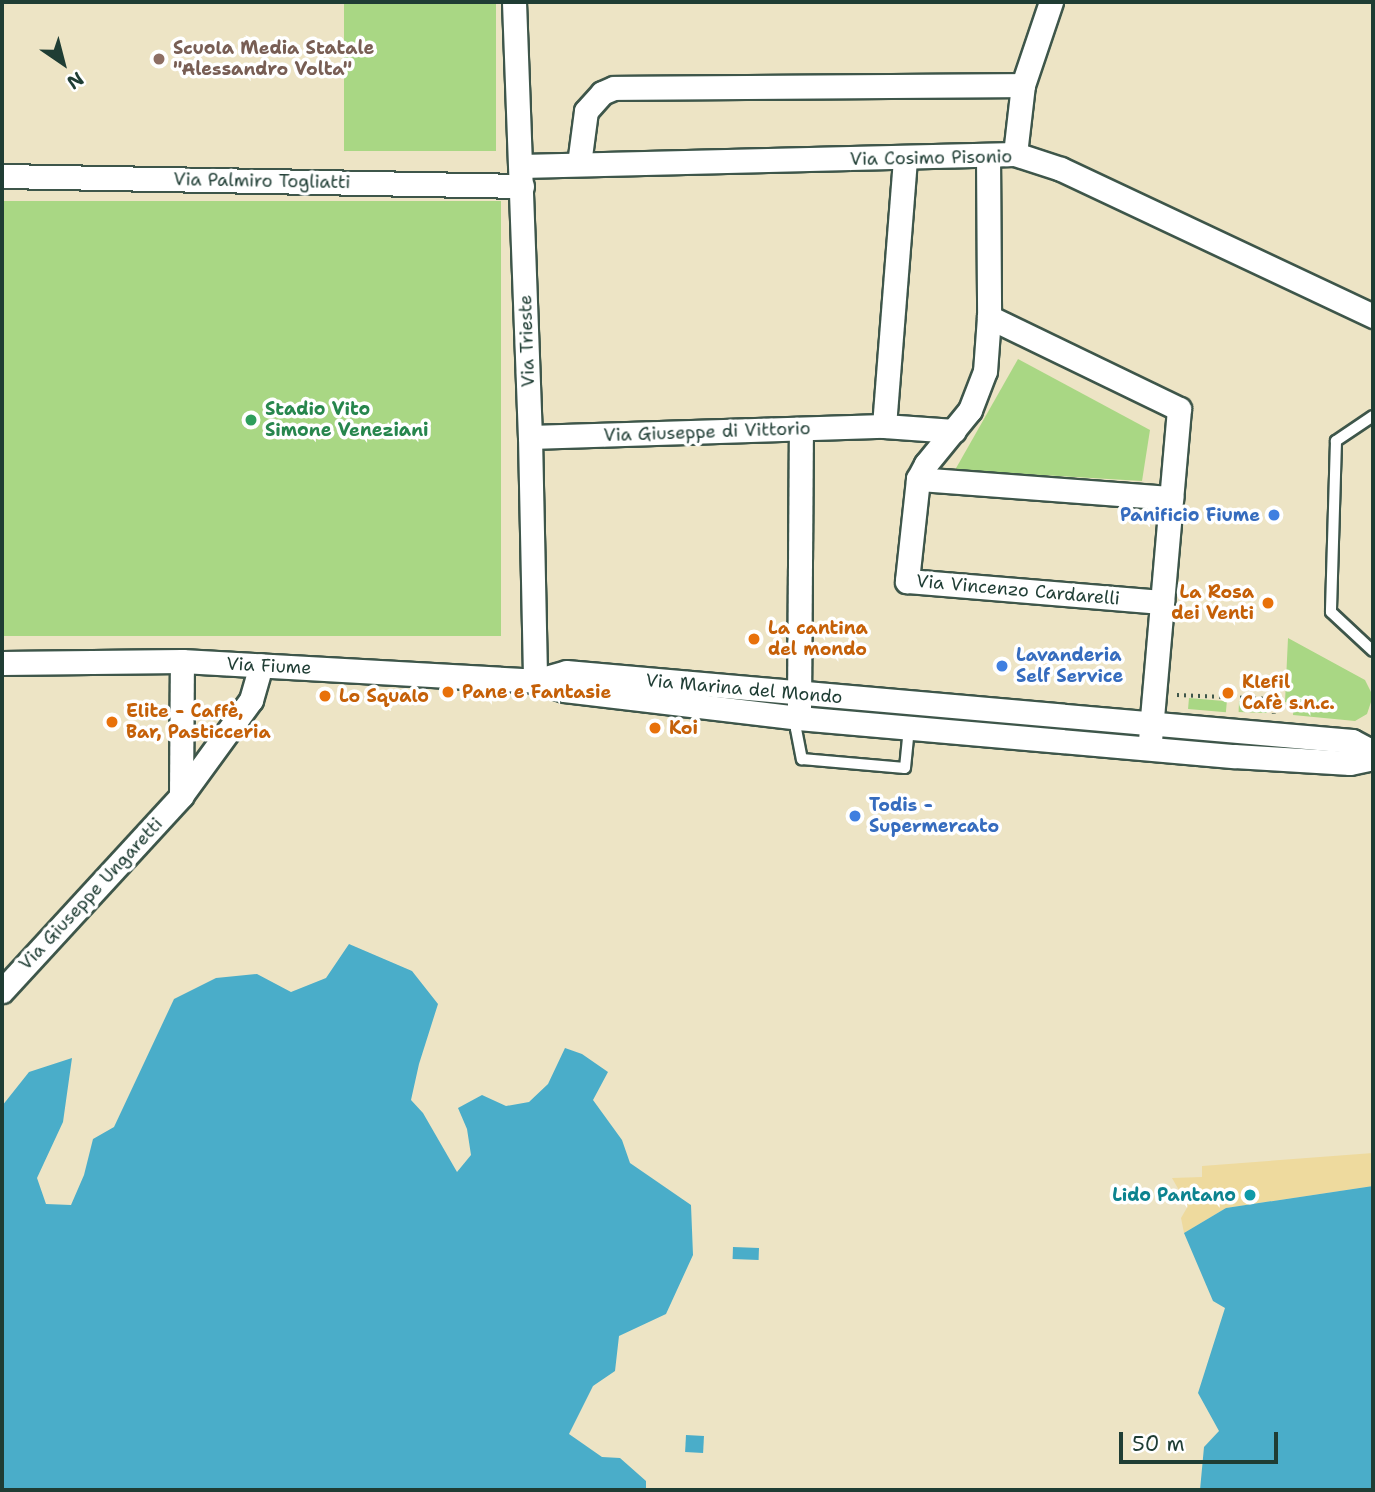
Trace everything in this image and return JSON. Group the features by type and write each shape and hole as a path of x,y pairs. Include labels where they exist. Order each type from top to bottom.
{"street":[{"name":"Via Trieste","path":"514,2 522,176 535,681"},
{"path":"1014,154 1023,85 1051,2"},
{"path":"579,164 586,111 601,93 614,88 1023,85"},
{"name":"Via Cosimo Pisonio","path":"522,176 579,164 905,159 1014,154 1061,169 1373,316"},
{"name":"Via Vincenzo Cardarelli","path":"988,155 989,317 985,371 978,394 954,431 926,464 918,479 907,581 1162,602"},
{"path":"884,426 905,159"},
{"name":"Via Palmiro Togliatti","path":"2,176 522,176"},
{"path":"989,317 1179,409 1149,750"},
{"name":"Via Giuseppe di Vittorio","path":"530,438 884,426 954,431"},
{"path":"799,706 801,429"},
{"path":"918,479 1171,498"},
{"path":"181,796 182,661"},
{"name":"Via Fiume","path":"2,663 182,661 535,681"},
{"name":"Via Giuseppe Ungaretti","path":"2,991 181,796 251,700 261,665"},
{"name":"Via Marina del Mondo","path":"535,681 564,691 1151,726 1352,741 1373,752"},
{"name":"Via Marina del Mondo","path":"799,706 909,728 1149,750 1350,763 1373,758"}],"lane":[{"path":"1373,416 1336,441 1331,612 1373,651"},
{"path":"799,706 796,729 802,759 905,768 909,728"}],"path":[{"path":"1170,695 1273,699 1273,716"},
{"path":"1182,708 1184,695"},
{"path":"1233,698 1233,706"}],"green space":[{"path":"344,2 496,2 496,151 344,151"},
{"name":"Stadio Vito Simone Veneziani","path":"2,201 501,201 501,636 2,636"},
{"path":"1018,359 1150,430 1142,481 955,470"},
{"path":"1288,638 1365,680 1373,696 1367,714 1355,721 1293,715 1294,704 1285,702"},
{"path":"1189,698 1227,701 1226,712 1188,709"},
{"path":"1239,701 1267,702 1267,713 1239,712"}],"sand":[{"name":"Lido Pantano","path":"1373,1153 1373,1186 1226,1208 1184,1233 1181,1218 1188,1206 1172,1178 1202,1177 1202,1166"}],"water":[{"path":"349,944 412,971 438,1004 411,1100 423,1113 457,1172 471,1155 467,1129 458,1108 482,1095 506,1106 529,1102 548,1084 565,1048 582,1054 608,1072 593,1100 622,1140 630,1163 691,1205 693,1255 666,1314 619,1336 615,1371 593,1386 569,1434 602,1457 620,1458 646,1481 646,1490 2,1490 2,1106 29,1072 72,1058 63,1122 37,1178 46,1204 71,1205 84,1175 93,1139 114,1127 174,999 216,978 257,974 291,992 326,978"},
{"path":"1373,1186 1373,1490 1200,1490 1204,1447 1219,1431 1198,1393 1225,1308 1213,1301 1184,1233 1226,1208"},
{"path":"733,1247 759,1248 759,1260 733,1259"},
{"path":"686,1435 704,1436 703,1453 685,1452"}],"place":[{"name":"Scuola Media Statale \"Alessandro Volta\"","path":"159,59"},
{"name":"Stadio Vito Simone Veneziani","path":"251,420"},
{"name":"Panificio Fiume","path":"1274,515"},
{"name":"La Rosa dei Venti","path":"1268,603"},
{"name":"La cantina del mondo","path":"754,639"},
{"name":"Lavanderia Self Service","path":"1002,666"},
{"name":"Pane e Fantasie","path":"448,692"},
{"name":"Klefil Cafè s.n.c.","path":"1228,693"},
{"name":"Lo Squalo","path":"325,696"},
{"name":"Elite - Caffè, Bar, Pasticceria","path":"112,722"},
{"name":"Koi","path":"655,728"},
{"name":"Todis - Supermercato","path":"855,816"},
{"name":"Lido Pantano","path":"1250,1195"}]}
